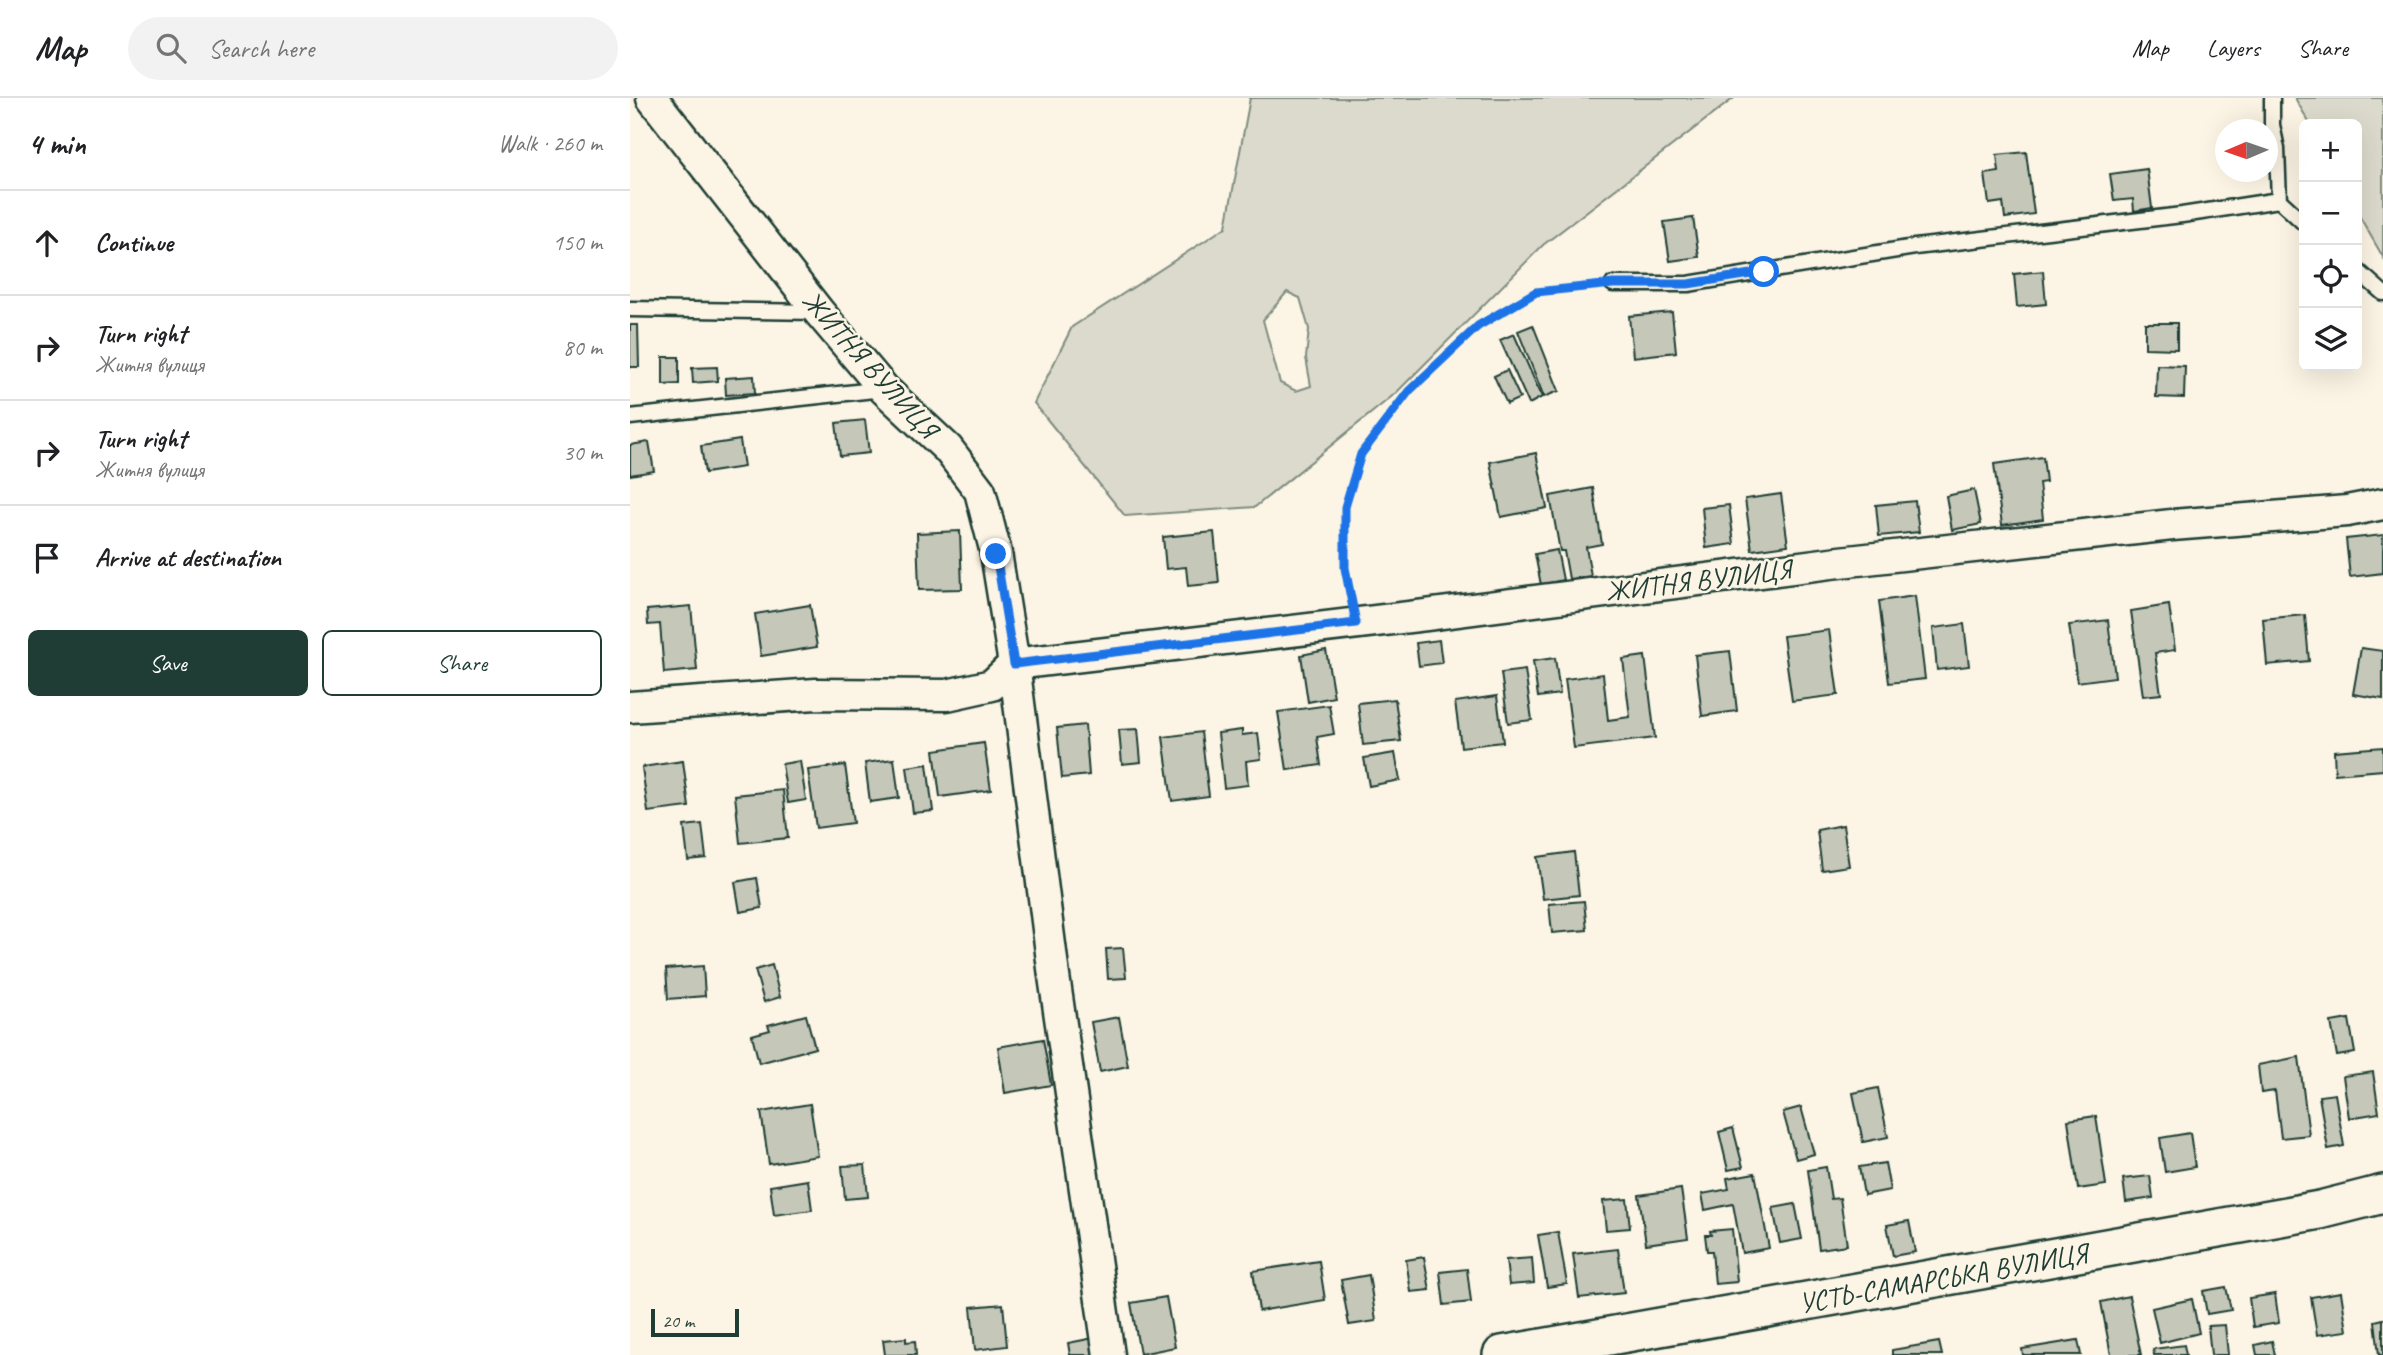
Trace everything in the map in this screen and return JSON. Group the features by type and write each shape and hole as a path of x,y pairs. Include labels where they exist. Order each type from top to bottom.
{"street":[{"name":"ЖИТНЯ ВУЛИЦЯ","path":"652,98 819,312 884,388 948,449 981,491 996,554 1014,664 1845,561 2172,525 2347,510 2383,504"},
{"path":"630,707 816,694 947,695 992,685 1014,664"},
{"path":"1014,664 1054,976 1109,1355"},
{"name":"УСТЬ-САМАРСЬКА ВУЛИЦЯ","path":"1502,1355 2307,1213 2383,1194"}],"lane":[{"path":"2272,98 2278,200 2299,219"},
{"path":"1613,284 1688,284 1915,247 2182,215 2278,200"},
{"path":"2362,274 2383,293"},
{"path":"630,309 819,312"},
{"path":"630,417 884,388"}],"path":[{"path":"1356,623 1345,568 1345,507 1361,454 1409,391 1478,326 1536,292 1613,284"}],"shaded area":[{"path":"1250,98 1734,98 1543,245 1396,393 1255,507 1125,516 1034,403 1072,327 1226,227","holes":["1287,292 1300,298 1309,329 1306,358 1311,386 1296,391 1280,383 1263,320"]},
{"path":"2295,98 2383,98 2383,257 2362,221 2362,119 2307,119"}],"building":[{"path":"2026,152 2034,214 2005,218 2003,202 1989,204 1985,174 1999,172 1997,155"},
{"path":"2147,169 2152,208 2134,211 2133,199 2114,201 2110,174"},
{"path":"1693,218 1699,257 1670,261 1664,222"},
{"path":"2043,271 2046,304 2017,307 2014,274"},
{"path":"1672,312 1676,352 1633,357 1629,316"},
{"path":"2145,323 2177,323 2177,349 2145,348"},
{"path":"630,325 638,325 639,367 630,367"},
{"path":"1533,325 1559,391 1544,397 1518,331"},
{"path":"1514,334 1542,397 1529,404 1500,340"},
{"path":"663,357 679,357 679,384 663,385"},
{"path":"2157,365 2185,366 2184,398 2156,397"},
{"path":"717,367 718,381 693,383 692,368"},
{"path":"1507,370 1520,398 1507,404 1494,376"},
{"path":"754,376 755,393 726,395 725,378"},
{"path":"865,420 869,453 840,456 836,423"},
{"path":"740,440 744,467 705,473 701,446"},
{"path":"649,442 654,471 630,475 630,445"},
{"path":"1536,453 1547,508 1501,517 1490,462"},
{"path":"2043,457 2046,482 2039,483 2043,519 2002,525 1994,464"},
{"path":"1593,488 1602,544 1586,547 1591,576 1569,579 1564,551 1560,551 1550,496"},
{"path":"1974,490 1981,524 1952,530 1946,496"},
{"path":"1781,494 1788,545 1752,550 1745,499"},
{"path":"1915,501 1919,532 1879,536 1876,505"},
{"path":"1729,505 1734,544 1706,548 1702,508"},
{"path":"960,531 962,589 919,590 917,533"},
{"path":"1214,532 1219,583 1188,586 1186,567 1166,569 1163,537"},
{"path":"2383,535 2383,573 2350,577 2346,539"},
{"path":"1557,550 1563,580 1541,585 1535,554"},
{"path":"1915,596 1925,679 1889,683 1879,601"},
{"path":"810,605 817,647 761,656 755,614"},
{"path":"2169,605 2175,650 2155,653 2161,694 2143,696 2131,611"},
{"path":"691,606 697,670 664,673 660,624 648,625 647,610"},
{"path":"2305,615 2309,661 2267,665 2263,619"},
{"path":"2108,620 2115,677 2077,682 2069,625"},
{"path":"1964,624 1969,666 1937,670 1933,628"},
{"path":"1829,630 1838,695 1792,701 1783,636"},
{"path":"1439,640 1442,663 1419,666 1416,643"},
{"path":"2361,648 2383,651 2383,699 2353,694"},
{"path":"1326,650 1334,697 1308,702 1301,655"},
{"path":"1730,651 1737,711 1702,716 1695,655"},
{"path":"1645,656 1655,738 1574,748 1565,679 1603,674 1608,720 1630,717 1623,659"},
{"path":"1555,658 1560,694 1538,697 1533,661"},
{"path":"1525,670 1532,720 1508,723 1501,673"},
{"path":"1497,696 1503,742 1461,747 1455,702"},
{"path":"1395,699 1401,741 1363,745 1358,703"},
{"path":"1329,705 1334,734 1317,737 1321,765 1287,770 1278,712"},
{"path":"1085,725 1089,775 1062,778 1057,728"},
{"path":"1138,729 1141,762 1122,764 1119,730"},
{"path":"1242,730 1242,735 1258,733 1261,759 1246,761 1248,785 1224,788 1218,733"},
{"path":"1201,732 1209,796 1172,801 1163,737"},
{"path":"984,743 991,790 940,797 934,750"},
{"path":"2383,747 2383,770 2335,774 2334,751"},
{"path":"1395,753 1400,780 1369,786 1364,758"},
{"path":"894,759 899,798 870,802 865,763"},
{"path":"683,761 689,807 648,812 642,767"},
{"path":"800,761 806,800 788,803 782,764"},
{"path":"927,764 933,811 913,813 907,767"},
{"path":"845,765 853,823 816,828 808,770"},
{"path":"783,790 788,838 740,843 735,795"},
{"path":"702,824 706,858 688,860 684,826"},
{"path":"1843,825 1849,866 1822,870 1817,830"},
{"path":"1574,852 1579,895 1543,899 1537,857"},
{"path":"757,878 762,908 740,912 735,882"},
{"path":"1584,901 1587,930 1552,933 1549,904"},
{"path":"1123,948 1126,978 1108,979 1106,949"},
{"path":"772,965 780,997 764,1002 755,970"},
{"path":"703,966 705,996 668,999 666,969"},
{"path":"806,1015 815,1048 759,1063 752,1035 770,1030 768,1025"},
{"path":"1119,1017 1128,1066 1100,1072 1091,1022"},
{"path":"2349,1019 2355,1053 2337,1056 2331,1022"},
{"path":"1043,1039 1051,1085 1005,1093 998,1047"},
{"path":"2299,1057 2309,1135 2281,1138 2275,1091 2261,1093 2258,1065"},
{"path":"2373,1072 2379,1113 2349,1118 2343,1076"},
{"path":"1878,1088 1888,1137 1863,1142 1853,1093"},
{"path":"2335,1094 2344,1146 2328,1149 2319,1096"},
{"path":"810,1104 818,1156 769,1164 761,1112"},
{"path":"1801,1107 1814,1154 1796,1159 1783,1112"},
{"path":"2096,1116 2106,1185 2078,1189 2068,1120"},
{"path":"1733,1128 1743,1167 1728,1170 1719,1132"},
{"path":"2190,1133 2195,1167 2165,1172 2160,1138"},
{"path":"1885,1163 1890,1190 1864,1195 1859,1167"},
{"path":"865,1165 868,1197 845,1199 842,1166"},
{"path":"1826,1167 1831,1199 1840,1198 1847,1245 1819,1249 1808,1170"},
{"path":"1755,1173 1769,1248 1742,1253 1733,1204 1705,1210 1702,1194 1729,1189 1727,1178"},
{"path":"2150,1176 2153,1198 2126,1202 2123,1179"},
{"path":"808,1180 812,1210 774,1215 770,1186"},
{"path":"1681,1189 1688,1238 1646,1244 1639,1195"},
{"path":"1627,1199 1630,1228 1606,1230 1603,1201"},
{"path":"1795,1204 1802,1239 1780,1243 1773,1208"},
{"path":"1909,1221 1915,1252 1893,1256 1887,1225"},
{"path":"1732,1229 1737,1282 1715,1284 1712,1251 1707,1251 1705,1235 1711,1235 1710,1231"},
{"path":"1558,1232 1567,1284 1547,1287 1538,1235"},
{"path":"1618,1249 1624,1293 1579,1298 1573,1254"},
{"path":"1424,1257 1430,1290 1411,1292 1406,1260"},
{"path":"1532,1258 1534,1283 1509,1285 1506,1260"},
{"path":"1319,1261 1325,1300 1259,1311 1253,1271"},
{"path":"1467,1269 1471,1302 1444,1305 1440,1272"},
{"path":"1369,1275 1376,1321 1349,1325 1341,1280"},
{"path":"2226,1287 2231,1310 2207,1314 2203,1291"},
{"path":"2341,1292 2347,1331 2317,1335 2311,1297"},
{"path":"2275,1294 2279,1323 2253,1327 2249,1298"},
{"path":"2129,1296 2141,1355 2111,1355 2101,1302"},
{"path":"1166,1297 1175,1347 1140,1354 1131,1303"},
{"path":"2192,1299 2199,1333 2160,1343 2152,1308"},
{"path":"1003,1304 1007,1346 975,1350 971,1307"},
{"path":"2383,1319 2383,1355 2379,1355 2375,1321"},
{"path":"2225,1325 2228,1355 2211,1355 2208,1326"},
{"path":"906,1338 906,1342 915,1341 916,1355 885,1355 883,1340"},
{"path":"1094,1338 1098,1355 1070,1355 1068,1343"},
{"path":"2078,1340 2081,1355 2023,1355 2022,1349"},
{"path":"2272,1341 2275,1355 2257,1355 2255,1345"},
{"path":"1939,1342 1942,1355 1892,1355 1892,1350"},
{"path":"2184,1345 2186,1355 2154,1355 2153,1349"}],"route":[{"path":"996,554 1014,664 1356,623 1345,568 1345,507 1361,454 1409,391 1478,326 1536,292 1613,284 1688,284 1764,272"}]}
